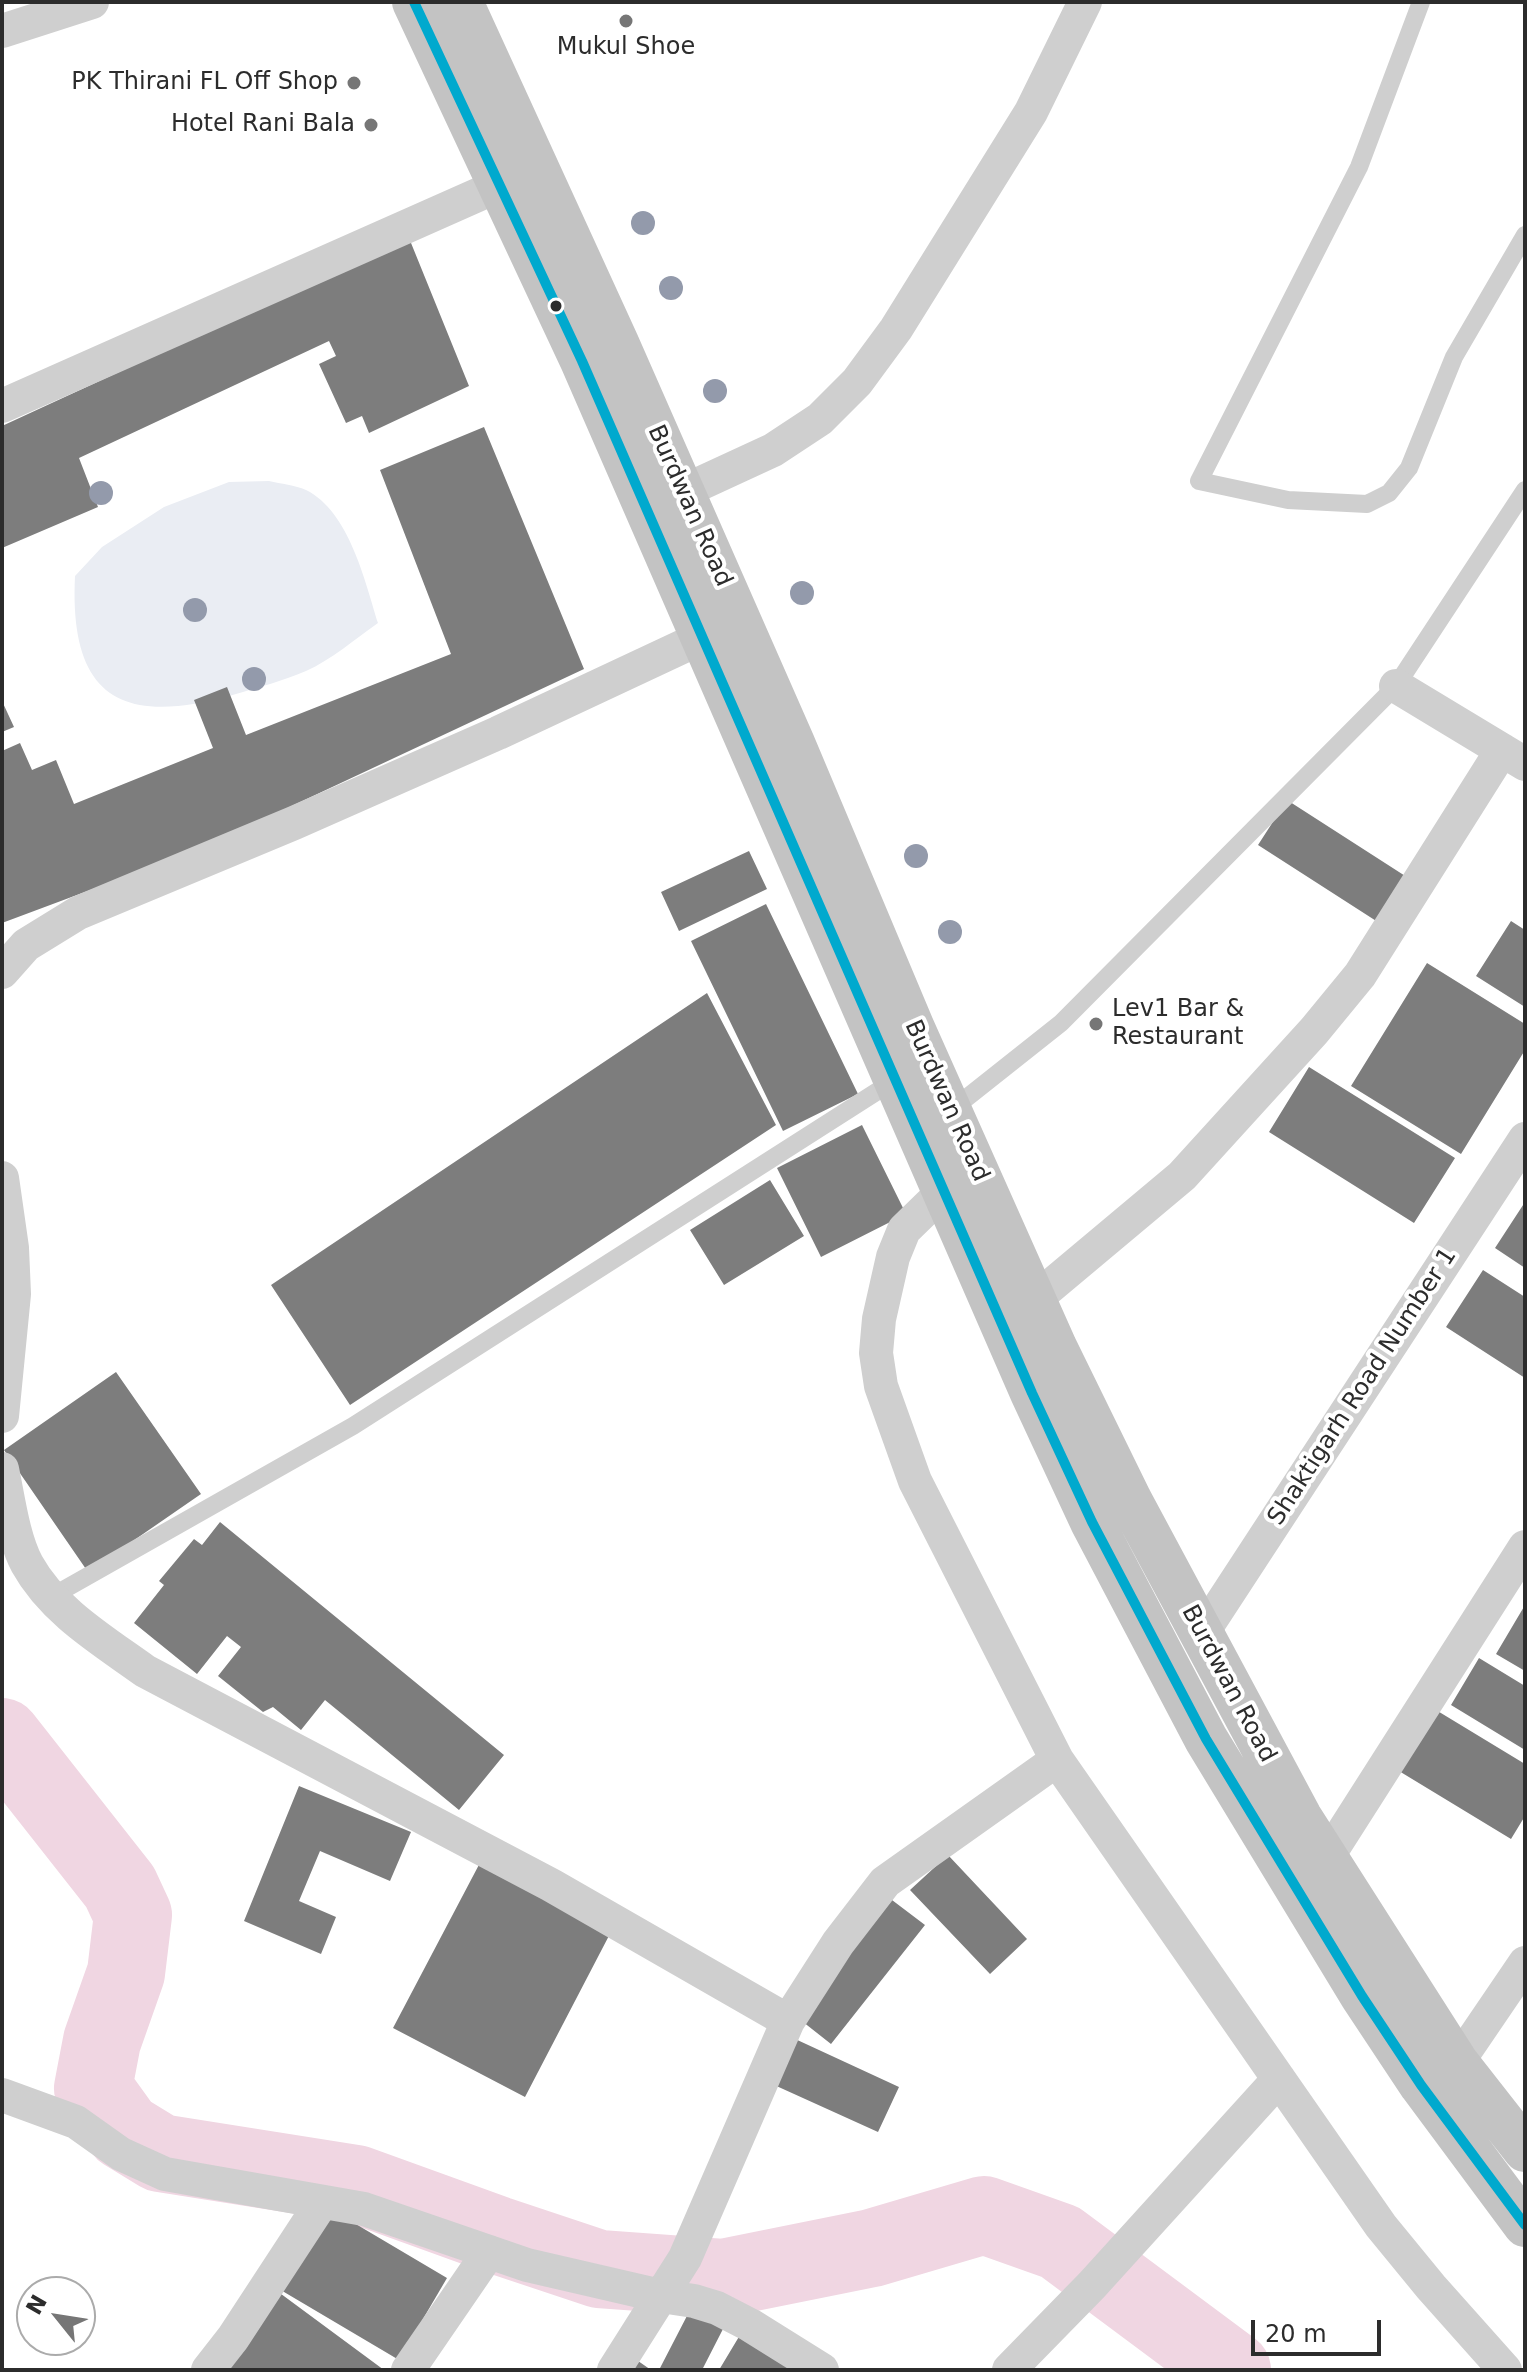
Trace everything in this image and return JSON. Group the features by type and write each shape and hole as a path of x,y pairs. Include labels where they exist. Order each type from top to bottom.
{"main road":[{"name":"Burdwan Road","path":"414,2 500,185 600,352"},
{"name":"Burdwan Road","path":"461,2 600,352 664,500 950,1111 1034,1300 1130,1500 1300,1817 1457,2063 1525,2150"},
{"name":"Burdwan Road","path":"664,500 703,637 1032,1393 1092,1522 1206,1739 1370,2009 1421,2085 1525,2225"}],"street":[{"path":"2,31 92,2"},
{"path":"664,500 773,450 820,419 857,382 896,329 1031,112 1085,2"},
{"path":"2,406 500,185"},
{"path":"2,972 26,945 78,913 498,733 703,637"},
{"path":"1034,1300 1182,1176 1314,1031 1360,975 1513,757 1396,686"},
{"name":"Shaktigarh Road Number 1","path":"1201,1635 1525,1139"},
{"path":"2,1178 12,1248 14,1294 2,1416"},
{"path":"944,1191 904,1230 885,1286 876,1353 881,1386 915,1481 1057,1760 1381,2226 1505,2370"},
{"path":"2,1469 26,1562 49,1598 145,1671 551,1885 788,2021"},
{"path":"1326,1859 1525,1547"},
{"path":"614,2370 672,2279 788,2021 838,1943 885,1882 1057,1760"},
{"path":"1457,2063 1525,1963"},
{"path":"1009,2370 1092,2285 1279,2079"},
{"path":"2,2095 76,2122 121,2154 165,2174 364,2209 527,2265 672,2279 694,2301 717,2308 750,2325 809,2366"},
{"path":"208,2370 233,2338 322,2202"},
{"path":"408,2370 489,2252"}],"lane":[{"path":"1421,2 1359,167 1199,481 1288,500 1351,504 1367,504 1389,493 1409,468 1454,357 1525,235"},
{"path":"950,1111 1061,1023 1396,686 1525,490"},
{"path":"49,1598 353,1426 895,1080"}],"shaded area":[{"path":"269,481 306,490 334,514 361,568 378,623 315,666 289,678 236,694 162,707 134,704 111,694 94,676 82,651 76,618 75,576 102,547 164,507 229,482"}],"building":[{"path":"409,238 469,386 369,433 362,416 346,423 319,364 336,356 329,341 79,458 98,507 2,548 2,426"},
{"path":"484,427 584,669 200,849 2,923 2,751 20,743 32,770 56,760 74,804 213,748 194,700 227,687 246,735 451,654 380,470"},
{"path":"2,701 14,727 2,732"},
{"path":"1287,800 1413,881 1384,926 1258,845"},
{"path":"749,851 767,889 679,931 661,892"},
{"path":"766,904 858,1094 783,1131 691,941"},
{"path":"1511,921 1525,930 1525,1007 1476,976"},
{"path":"1427,963 1525,1024 1525,1050 1461,1154 1351,1086"},
{"path":"707,993 776,1125 350,1405 271,1285"},
{"path":"1309,1067 1455,1158 1414,1223 1269,1132"},
{"path":"862,1125 906,1214 821,1257 777,1168"},
{"path":"770,1180 804,1236 724,1285 690,1230"},
{"path":"1525,1202 1525,1268 1495,1248"},
{"path":"1483,1270 1525,1297 1525,1378 1446,1327"},
{"path":"116,1372 201,1494 88,1572 4,1450"},
{"path":"220,1522 504,1755 459,1810 325,1700 301,1730 273,1707 263,1712 218,1676 241,1647 227,1636 197,1674 134,1623 164,1585 159,1581 194,1539 202,1545"},
{"path":"1525,1605 1525,1671 1496,1654"},
{"path":"1479,1658 1525,1686 1525,1750 1451,1705"},
{"path":"1431,1707 1525,1764 1525,1816 1511,1839 1394,1768"},
{"path":"299,1786 411,1832 390,1881 320,1851 299,1901 336,1917 321,1954 244,1921"},
{"path":"948,1855 1027,1939 990,1974 910,1890"},
{"path":"482,1859 613,1928 525,2097 393,2028"},
{"path":"892,1900 925,1925 831,2044 798,2018"},
{"path":"793,2038 899,2087 878,2132 772,2084"},
{"path":"327,2207 447,2278 399,2360 279,2289"},
{"path":"273,2288 384,2370 213,2370"},
{"path":"689,2312 723,2329 702,2370 659,2370"},
{"path":"740,2335 790,2364 787,2370 719,2370"},
{"path":"631,2356 651,2370 621,2370"}],"waterway":[{"path":"2,1737 120,1887 133,1915 126,1973 102,2041 93,2088 124,2131 160,2153 356,2184 599,2269 723,2278 872,2248 984,2215 1060,2242 1232,2370"}],"transit line":[{"path":"414,2 582,361 1032,1393 1092,1522 1206,1739 1362,1996 1421,2085 1525,2225"}],"place":[{"name":"Mukul Shoe","path":"626,21"},
{"name":"PK Thirani FL Off Shop","path":"354,83"},
{"name":"Hotel Rani Bala","path":"371,125"},
{"name":"Lev1 Bar & Restaurant","path":"1096,1024"}]}
